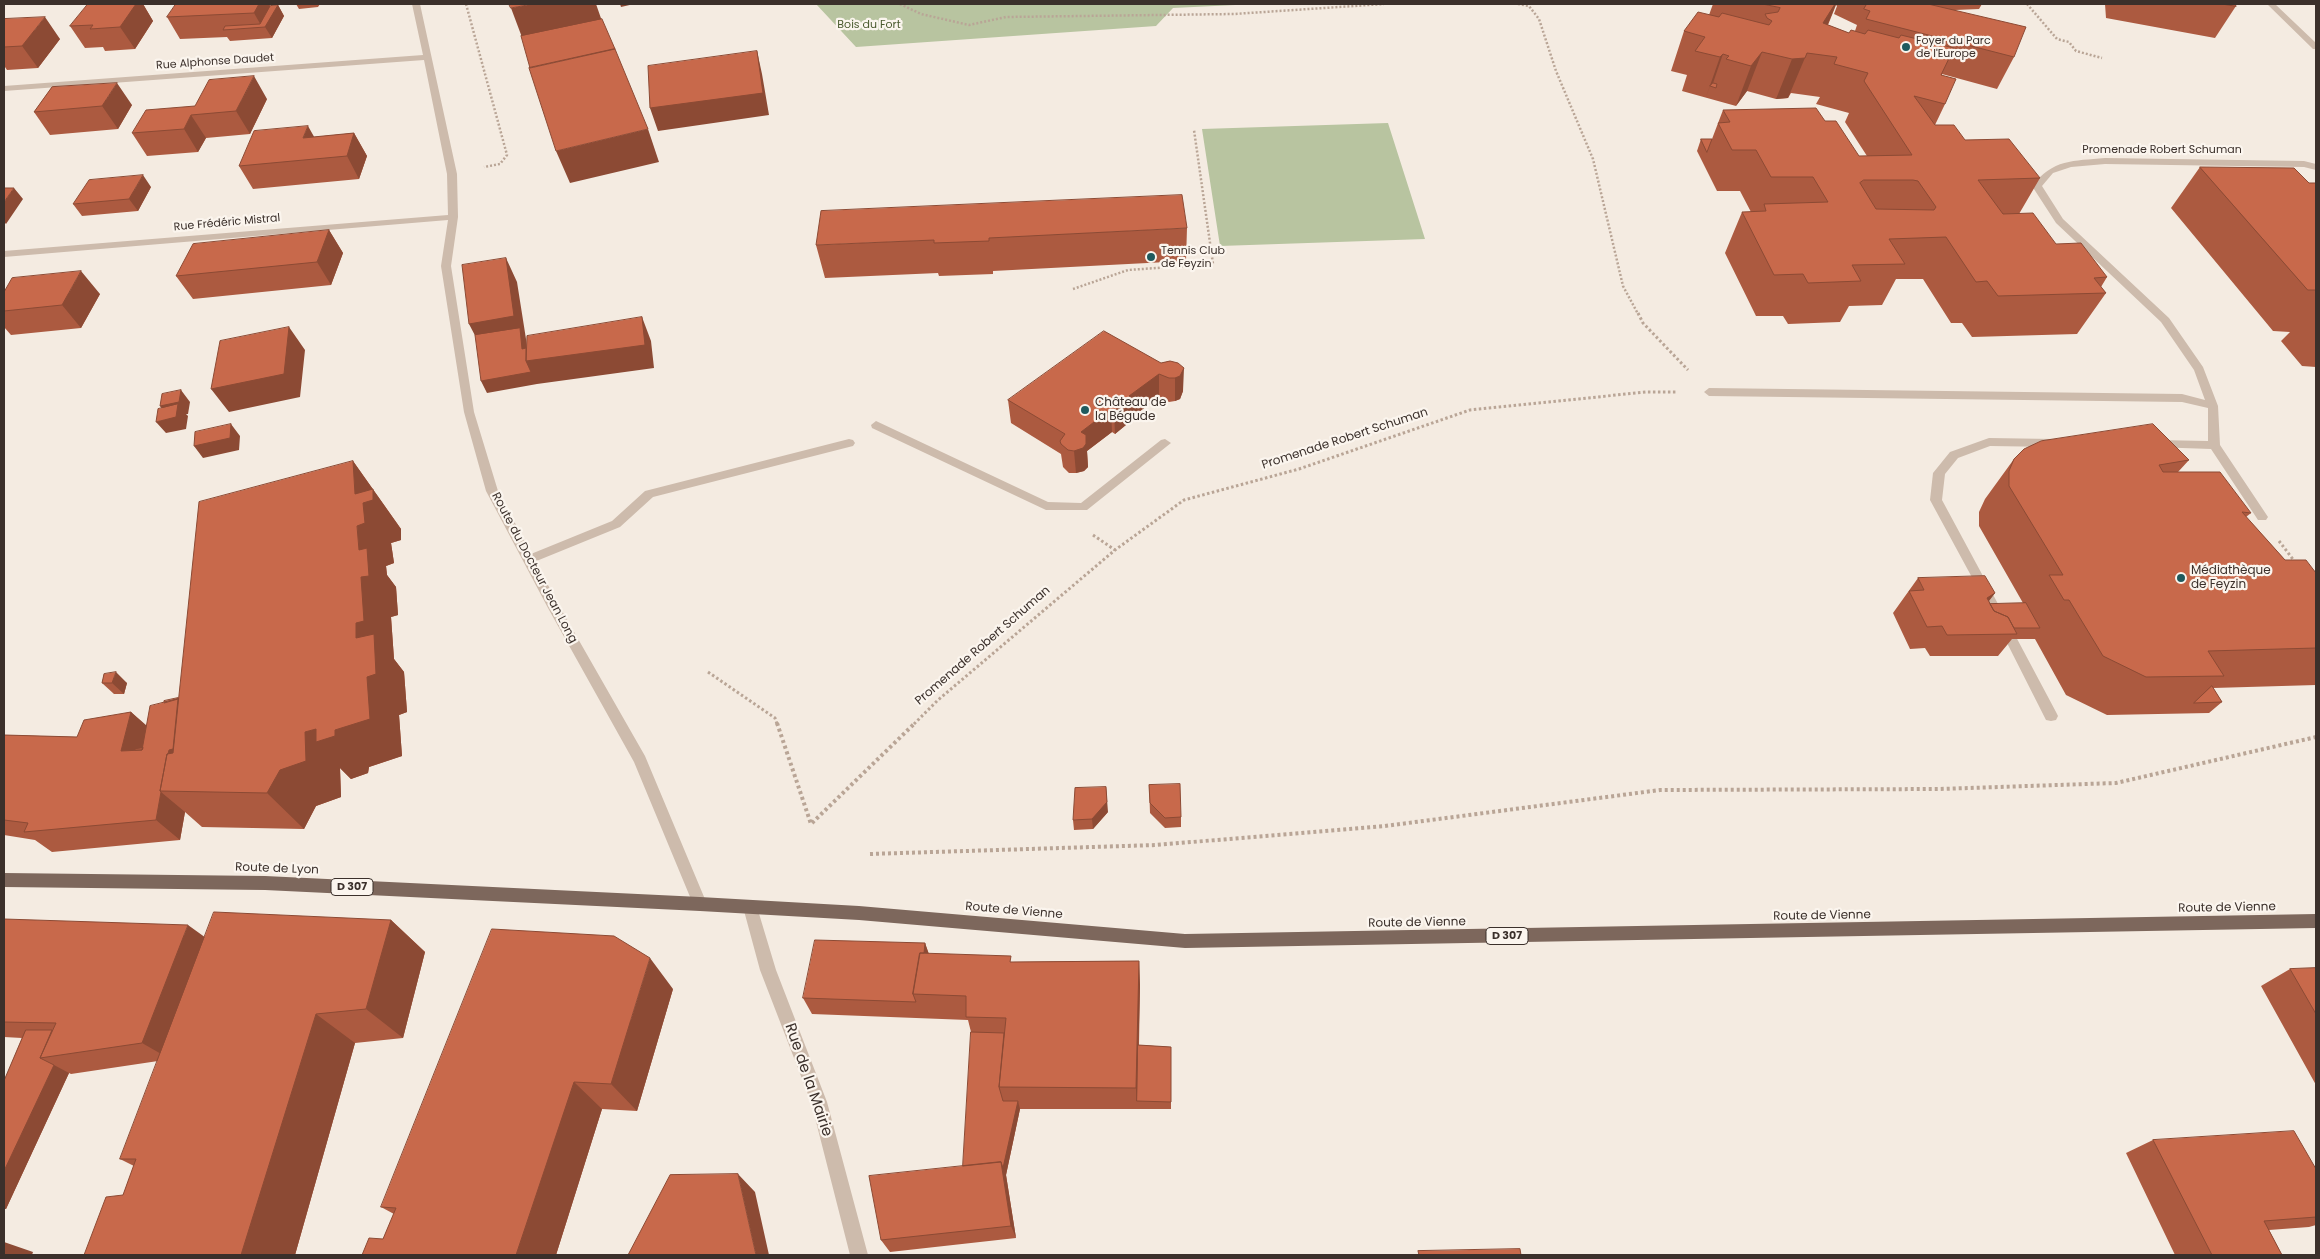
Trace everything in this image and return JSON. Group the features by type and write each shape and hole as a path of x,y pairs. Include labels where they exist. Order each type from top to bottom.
{"main road":[{"name":"Route de Lyon","path":"4,880 265,883 700,904"},
{"name":"Route de Vienne","path":"700,904 859,913 1185,942 2316,921"}],"street":[{"name":"Route du Docteur Jean Long","path":"416,4 452,174 453,217 446,266 469,412 492,491 530,559 552,605 640,760 700,904"},
{"path":"2270,4 2316,47"},
{"name":"Rue Alphonse Daudet","path":"4,89 427,57"},
{"name":"Promenade Robert Schuman","path":"2214,445 2213,406 2199,369 2165,320 2059,221 2037,186 2050,171 2070,164 2104,161 2304,164 2316,167"},
{"name":"Rue Frédéric Mistral","path":"4,254 453,217"},
{"path":"1709,392 2182,398 2213,406"},
{"path":"876,425 1046,506 1083,507 1165,443"},
{"path":"1998,615 1936,500 1939,473 1954,455 1989,442 2068,443"},
{"path":"530,559 616,524 649,494 849,443"},
{"path":"2146,444 2214,445 2262,517"},
{"path":"2011,639 2051,716"},
{"name":"Rue de la Mairie","path":"750,907 768,970 819,1102 860,1255"}],"path":[{"path":"452,174 500,164 506,155 466,4"},
{"path":"900,4 921,14 969,26 1006,17 1234,14 1384,4"},
{"path":"1518,4 1529,6 1533,4"},
{"path":"2027,4 2056,39 2068,42 2076,51 2102,58"},
{"path":"1529,6 1539,19 1556,71 1593,159 1623,286 1643,323 1709,392"},
{"path":"1073,289 1128,270 1213,264 1194,130"},
{"name":"Promenade Robert Schuman","path":"708,672 774,718 811,824 938,700 1115,550 1184,500 1299,469 1470,410 1646,392 1709,392"},
{"path":"2262,517 2300,568"},
{"path":"870,854 1156,845 1385,826 1660,790 1940,789 2116,783 2316,737"}],"green space":[{"name":"Bois du Fort","path":"816,4 1256,4 1173,8 1156,26 856,47"},
{"path":"1388,123 1425,239 1220,246 1202,129"}],"building":[{"path":"88,4 136,4 120,27 90,29 93,25 70,26"},
{"path":"176,4 259,4 254,13 167,17"},
{"path":"509,4 533,4 511,8"},
{"path":"1763,4 1835,4 1823,23 1849,33 1851,30 1865,34 1868,30 1899,38 1901,35 1954,48 1941,75 1956,79 1945,104 1914,96 1935,125 1954,125 1965,140 2009,139 2040,178 1978,180 2003,214 2033,213 2056,244 2081,243 2107,277 2094,278 2106,293 1998,296 1987,281 1976,282 1946,237 1889,239 1905,264 1852,265 1861,281 1808,283 1803,274 1774,275 1742,212 1766,211 1764,204 1828,202 1813,177 1771,177 1756,150 1732,150 1718,123 1730,122 1723,110 1816,108 1825,121 1836,121 1859,156 1912,155 1864,81 1868,73 1834,64 1837,57 1807,53 1805,58 1792,59 1762,52 1751,66 1726,59 1729,56 1723,54 1720,57 1695,51 1705,37 1684,31 1698,12 1719,17 1722,13 1769,25 1772,21 1765,14 1778,12 1780,8","holes":["1864,180 1918,181 1936,207 1934,210 1876,209 1860,183"]},
{"path":"1867,4 1928,4 2026,27 2014,57 1866,19 1870,11 1864,9"},
{"path":"278,5 265,27 223,30 225,26 260,24 270,6"},
{"path":"45,17 22,46 4,47 4,19"},
{"path":"602,19 615,49 530,68 521,36"},
{"path":"615,49 648,129 556,151 529,68"},
{"path":"757,51 763,93 650,108 648,66"},
{"path":"254,76 236,111 191,115 184,129 132,133 146,110 195,106 209,80"},
{"path":"117,83 102,106 34,112 52,87"},
{"path":"1713,83 1717,84 1716,88 1710,86"},
{"path":"308,126 303,138 354,133 347,156 239,166 254,131"},
{"path":"1701,139 1712,139 1707,152"},
{"path":"2200,167 2294,168 2309,183 2316,183 2316,290 2308,290"},
{"path":"143,175 129,199 73,204 89,180"},
{"path":"4,188 14,188 4,202"},
{"path":"1182,195 1187,228 989,238 989,241 934,243 934,240 816,245 821,211"},
{"path":"329,230 317,262 176,276 193,244"},
{"path":"506,258 514,316 469,324 462,265"},
{"path":"81,271 62,305 4,311 4,292 12,278"},
{"path":"642,317 645,345 526,361 527,336"},
{"path":"289,327 284,374 211,389 220,341"},
{"path":"520,328 522,349 526,348 526,361 531,372 481,381 475,335"},
{"path":"1104,331 1161,363 1170,361 1178,363 1184,368 1180,376 1175,378 1159,374 1129,396 1131,397 1114,411 1111,409 1081,432 1086,435 1086,444 1083,448 1074,451 1068,450 1060,441 1065,434 1008,400"},
{"path":"181,390 179,402 160,406 162,394"},
{"path":"178,404 176,417 156,422 158,409"},
{"path":"231,424 230,438 194,446 195,432"},
{"path":"2153,424 2189,460 2159,465 2163,472 2220,472 2251,513 2242,512 2285,560 2306,560 2316,573 2316,648 2208,651 2224,676 2146,677 2103,656 2069,600 2064,600 2049,575 2063,575 2009,486 2009,471 2014,459 2024,449 2041,441"},
{"path":"353,461 355,494 373,489 373,500 363,503 365,523 357,526 359,550 367,548 369,576 361,577 364,621 356,623 356,638 374,634 376,674 367,677 370,719 335,730 335,736 316,742 316,729 305,732 306,761 280,770 267,793 160,791 167,754 173,753 199,502"},
{"path":"1985,576 1995,593 1987,598 1994,611 2008,617 2017,634 1947,635 1942,626 1927,627 1909,591 1924,590 1918,578"},
{"path":"2026,603 2040,628 2014,628 2008,617 1994,611 1990,604"},
{"path":"116,672 112,683 102,683 104,674"},
{"path":"2212,686 2222,702 2194,703"},
{"path":"178,699 164,703 164,701"},
{"path":"178,699 173,749 169,750 167,754 156,820 24,832 28,823 4,820 4,735 77,737 84,720 131,712 121,751 142,750 150,706"},
{"path":"1180,784 1181,817 1165,818 1150,803 1149,785"},
{"path":"1106,787 1107,802 1092,819 1073,820 1075,788"},
{"path":"214,912 391,920 366,1009 316,1014 241,1255 84,1255 106,1197 123,1195 136,1159 120,1159"},
{"path":"4,919 188,925 142,1043 40,1058 56,1023 4,1022"},
{"path":"492,929 614,936 650,958 611,1084 574,1082 516,1255 362,1255 369,1238 383,1239 396,1208 381,1207"},
{"path":"815,940 925,943 924,953 920,953 913,994 916,1002 803,998"},
{"path":"920,953 1011,956 1010,962 1139,961 1136,1088 999,1087 1006,1018 966,1017 966,996 913,994"},
{"path":"2316,968 2316,1014 2290,969"},
{"path":"26,1030 52,1030 40,1058 54,1065 4,1171 4,1081"},
{"path":"971,1032 1004,1033 999,1087 1003,1101 1018,1101 1003,1168 1001,1162 963,1166"},
{"path":"1138,1045 1171,1047 1171,1102 1137,1101"},
{"path":"2294,1131 2316,1169 2316,1217 2264,1221 2282,1255 2212,1255 2153,1140"},
{"path":"1001,1162 1011,1226 881,1240 869,1176"},
{"path":"738,1174 756,1255 628,1255 670,1175"},
{"path":"1520,1249 1521,1255 1419,1255 1418,1251"}],"place":[{"name":"Foyer du Parc de l'Europe","path":"1906,47"},
{"name":"Tennis Club de Feyzin","path":"1151,257"},
{"name":"Château de la Bégude","path":"1085,410"},
{"name":"Médiathèque de Feyzin","path":"2181,578"}]}
